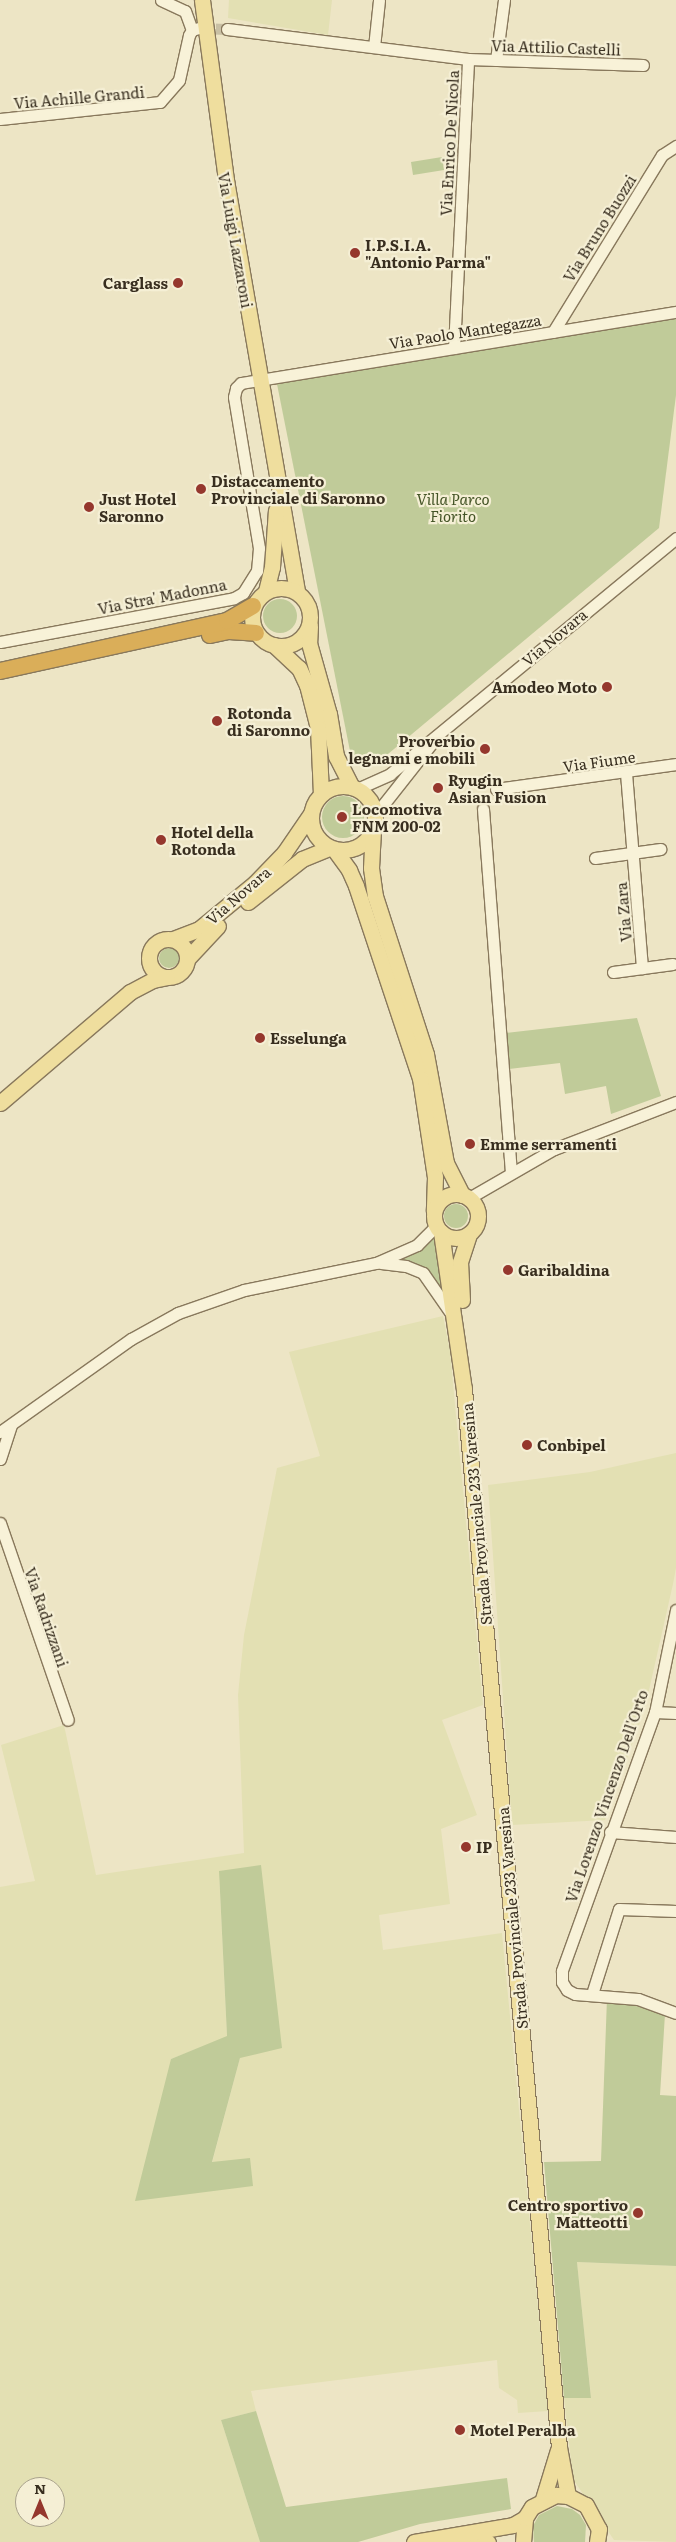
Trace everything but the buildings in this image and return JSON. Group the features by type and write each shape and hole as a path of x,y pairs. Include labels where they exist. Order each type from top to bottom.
{"highway":[{"path":"0,670 227,620 254,606"},
{"path":"0,680 215,634 256,633"}],"main road":[{"name":"Via Luigi Lazzaroni","path":"202,0 226,180 298,592"},
{"name":"Via Luigi Lazzaroni","path":"266,592 272,567 277,478"},
{"path":"321,794 318,728 307,685 299,668 274,645 256,633 252,616 254,606 266,592 282,587 298,592 309,606 309,643 329,714 336,756 354,788 369,800 374,822 371,868 375,896 426,1054 446,1163 478,1216 469,1234 455,1238 439,1229 434,1211 435,1177 420,1078 356,886 332,848 314,834 310,815 321,794 330,788 354,788"},
{"path":"274,645 292,644 306,632 310,624"},
{"name":"Via Novara","path":"130,992 149,960 156,943 199,929 256,882 284,853 310,815"},
{"path":"332,848 357,847 374,822"},
{"name":"Via Novara","path":"0,1103 130,992 153,980 179,974 187,959 204,937 302,859 332,848"},
{"path":"173,939 184,946 187,959"},
{"path":"149,960 155,972 167,977"},
{"path":"434,1211 442,1199 466,1196"},
{"name":"Strada Provinciale 233 Varesina","path":"439,1229 457,1323 464,1389 559,2446 568,2496"},
{"name":"Strada Provinciale 233 Varesina","path":"464,1389 460,1262 469,1234"},
{"name":"Strada Provinciale 233 Varesina","path":"543,2499 559,2446"},
{"path":"414,2542 513,2525 525,2518 543,2499 568,2496 586,2505 598,2536 608,2542"},
{"path":"523,2542 525,2518"},
{"path":"446,2537 488,2542"}],"street":[{"name":"Via Achille Grandi","path":"0,119 160,102 179,80 196,29 184,11 161,0"},
{"path":"374,47 379,0"},
{"path":"496,60 504,0"},
{"path":"226,29 468,59"},
{"name":"Via Attilio Castelli","path":"468,59 644,65"},
{"name":"Via Enrico De Nicola","path":"454,348 468,59"},
{"name":"Via Bruno Buozzi","path":"553,332 662,155 676,146"},
{"name":"Via Paolo Mantegazza","path":"260,378 676,312"},
{"name":"Via Stra' Madonna","path":"0,642 234,598 243,593 257,571 259,548 234,397 236,388 241,383 260,378"},
{"name":"Via Novara","path":"354,788 384,779 676,538"},
{"name":"Via Novara","path":"374,822 434,738"},
{"name":"Via Fiume","path":"496,789 626,773 676,764"},
{"name":"Via Zara","path":"626,773 642,968"},
{"path":"483,809 511,1171"},
{"path":"595,858 660,849"},
{"path":"613,972 672,964"},
{"path":"466,1196 554,1148 676,1102"},
{"path":"0,1432 116,1349 162,1321 227,1295 307,1276 376,1263 417,1245 439,1229"},
{"path":"376,1263 406,1266 423,1273 436,1288 457,1323"},
{"path":"0,1459 11,1425"},
{"name":"Via Radrizzani","path":"0,1523 68,1720"},
{"name":"Via Lorenzo Vincenzo Dell'Orto","path":"592,1994 567,1990 562,1982 566,1954 655,1712 676,1610"},
{"path":"655,1712 676,1713"},
{"path":"610,1832 676,1837"},
{"path":"676,1911 619,1909 592,1994 638,1999 676,2013"}],"shaded area":[{"path":"229,0 332,0 328,35 228,18"},
{"path":"443,1316 450,1351 483,1705 442,1720 477,1815 441,1829 450,1904 379,1915 383,1950 502,1933 548,2411 518,2413 517,2400 499,2388 497,2360 251,2391 256,2411 221,2420 260,2542 0,2542 0,1887 35,1881 1,1745 64,1725 96,1875 244,1853 238,1695 244,1635 277,1468 320,1456 289,1352","holes":["219,1872 240,2058 212,2163 171,2059 227,2037"]},
{"path":"676,1453 676,1568 673,1584 645,1708 605,1820 512,1825 488,1485 590,1472"},
{"path":"577,2262 676,2266 676,2542 614,2540 573,2479 564,2398 591,2397"}],"green space":[{"path":"442,157 444,170 413,175 411,162"},
{"name":"Villa Parco Fiorito","path":"676,317 676,395 659,528 376,764 351,756 277,384"},
{"path":"280,599 287,600 292,604 296,609 296,623 292,628 287,632 280,633 273,632 268,628 264,623 263,616 264,609 268,604 273,600"},
{"path":"339,796 347,796 358,802 364,817 358,832 347,838 339,838 328,832 322,821 322,813 328,802"},
{"path":"169,948 176,951 179,958 176,965 169,968 162,965 159,958 162,951"},
{"path":"637,1018 661,1096 611,1114 606,1086 565,1094 560,1063 509,1069 505,1033"},
{"path":"456,1204 461,1205 467,1211 467,1221 461,1227 456,1228 451,1227 445,1221 444,1216 445,1211 451,1205"},
{"path":"434,1235 446,1297 432,1276 422,1267 397,1259 418,1250"},
{"path":"261,1865 282,2048 240,2058 212,2162 250,2158 253,2186 135,2201 171,2059 227,2036 219,1871"},
{"path":"607,1998 665,2014 660,2095 676,2096 676,2266 577,2262 591,2398 564,2398 544,2162 601,2161"},
{"path":"256,2411 286,2507 507,2478 511,2509 420,2524 358,2542 260,2542 221,2420"},
{"path":"557,2506 572,2509 580,2515 586,2525 585,2542 534,2542 533,2526 539,2515"}],"tunnel":[{"path":"199,28 227,29"}],"place":[{"name":"I.P.S.I.A. \"Antonio Parma\"","path":"355,253"},
{"name":"Carglass","path":"178,283"},
{"name":"Distaccamento Provinciale di Saronno","path":"201,489"},
{"name":"Just Hotel Saronno","path":"89,507"},
{"name":"Amodeo Moto","path":"607,687"},
{"name":"Rotonda di Saronno","path":"217,721"},
{"name":"Proverbio legnami e mobili","path":"485,749"},
{"name":"Ryugin Asian Fusion","path":"438,788"},
{"name":"Locomotiva FNM 200-02","path":"342,817"},
{"name":"Hotel della Rotonda","path":"161,840"},
{"name":"Esselunga","path":"260,1038"},
{"name":"Emme serramenti","path":"470,1144"},
{"name":"Garibaldina","path":"508,1270"},
{"name":"Conbipel","path":"527,1445"},
{"name":"IP","path":"466,1847"},
{"name":"Centro sportivo Matteotti","path":"638,2213"},
{"name":"Motel Peralba","path":"460,2430"}]}
